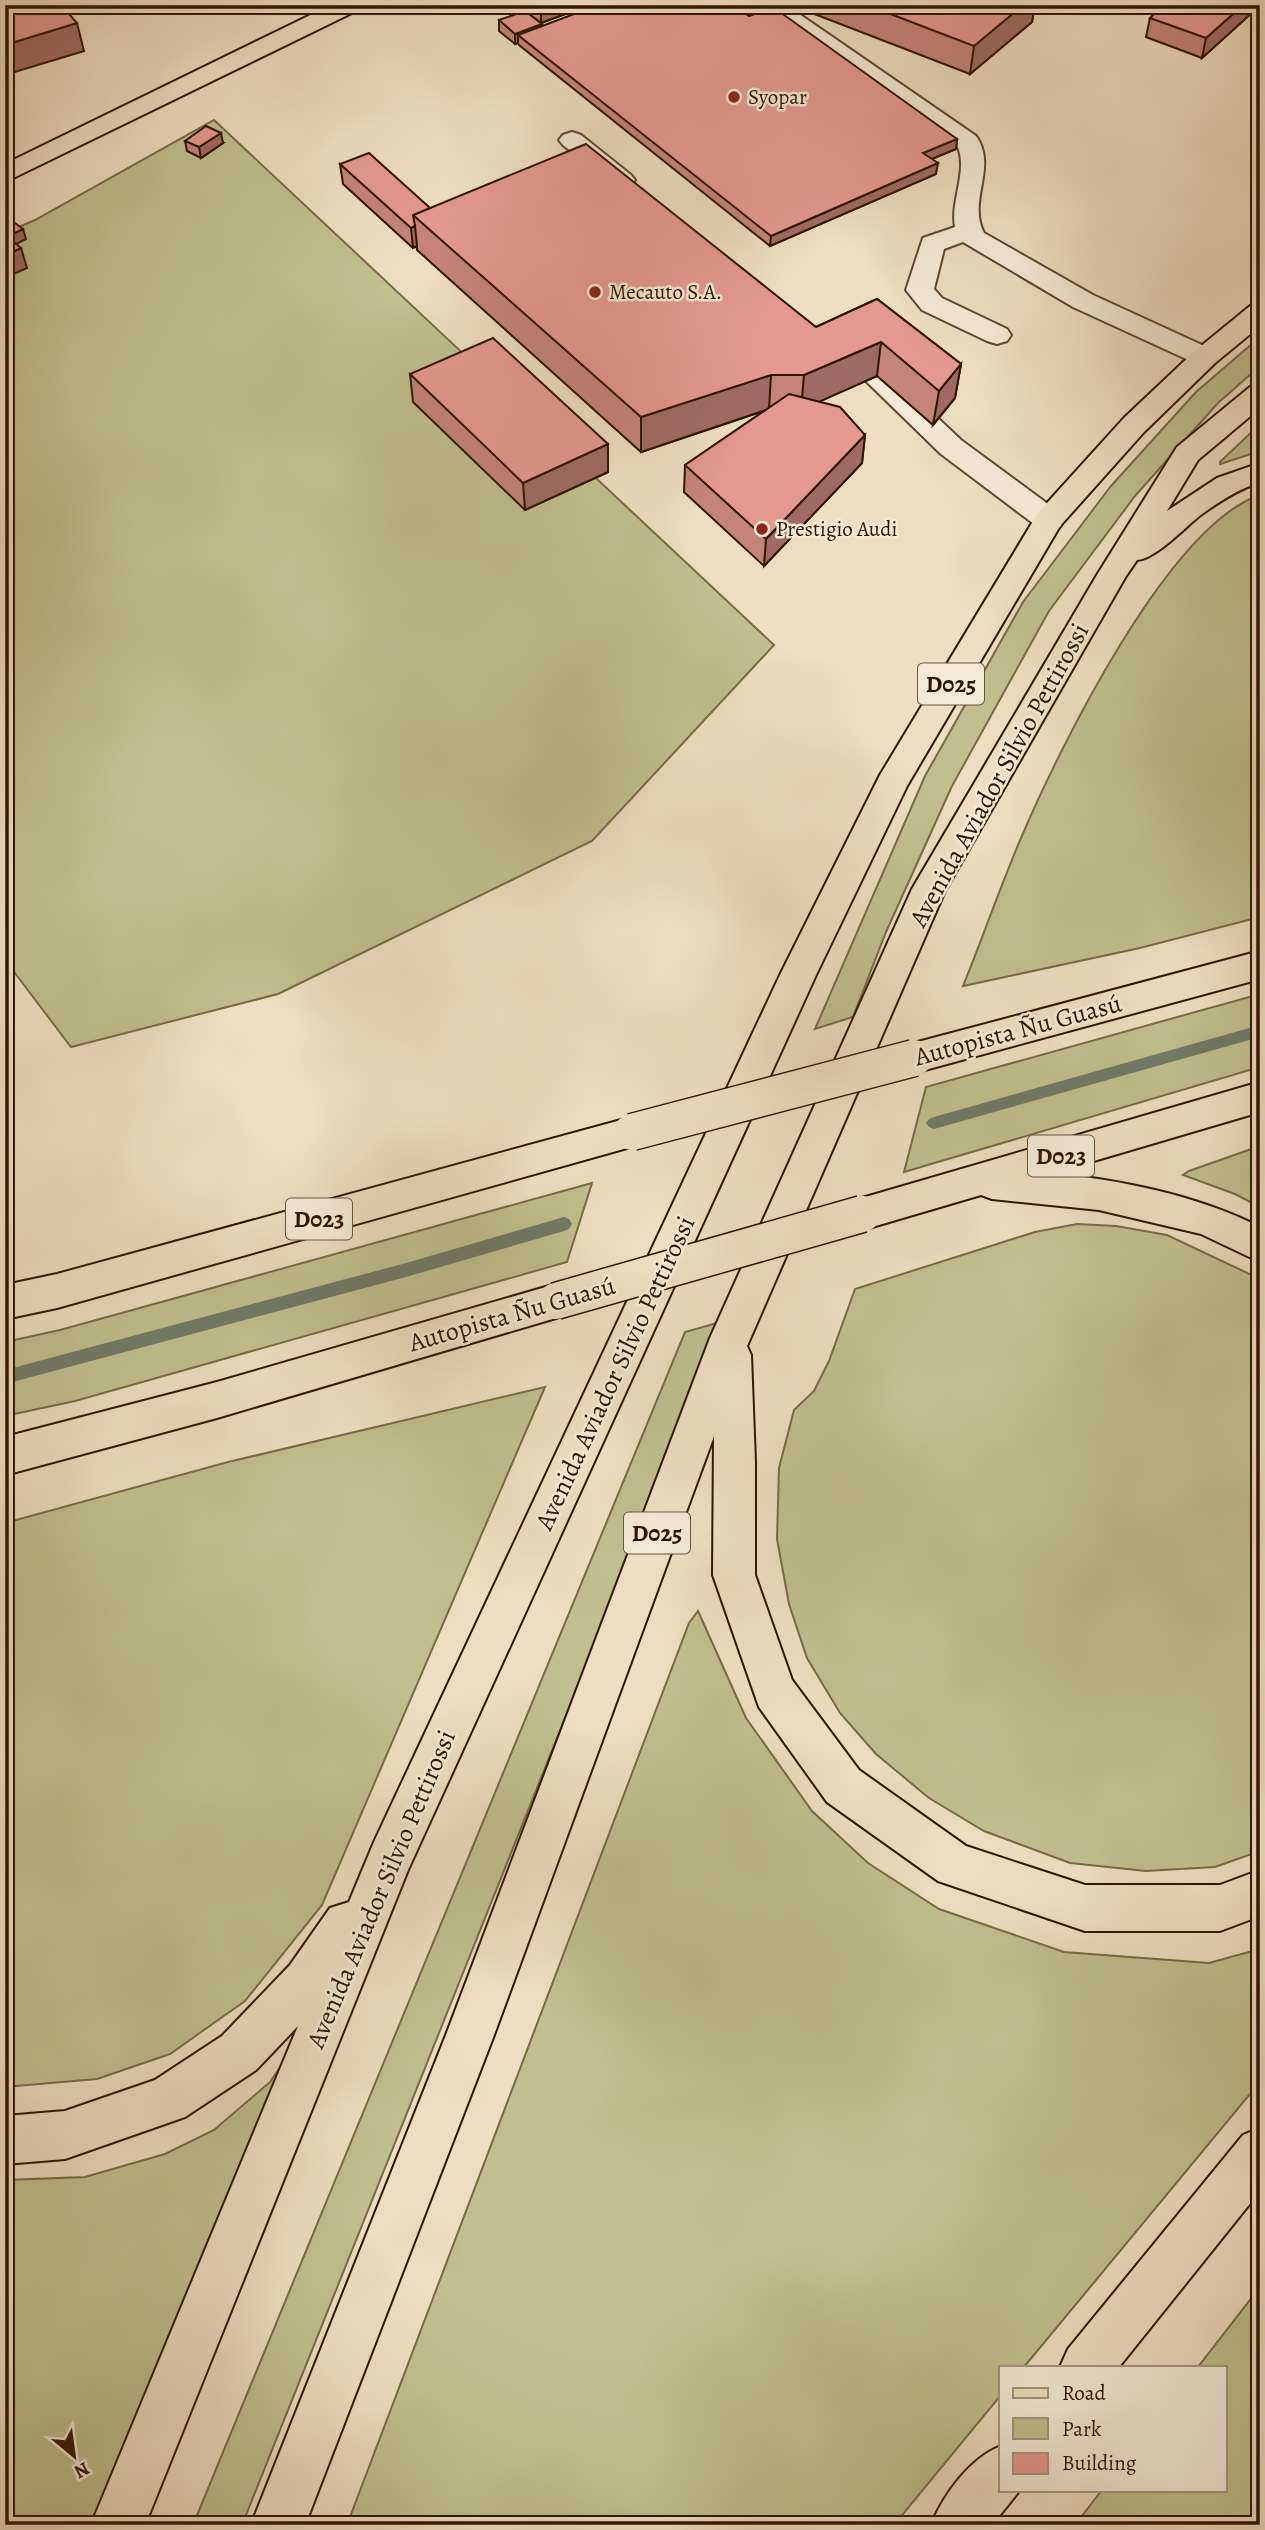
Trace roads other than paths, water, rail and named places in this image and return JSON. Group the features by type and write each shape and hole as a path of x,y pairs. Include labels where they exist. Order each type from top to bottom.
{"main road":[{"path":"5,174 350,5"},
{"name":"Avenida Aviador Silvio Pettirossi","path":"118,2525 390,1858 840,887 892,784 1049,520 1134,425 1205,357 1260,312"},
{"name":"Avenida Aviador Silvio Pettirossi","path":"278,2525 465,2048 730,1338 929,888 1112,575 1187,454 1260,393"},
{"path":"1112,575 1168,525 1240,477 1260,471"},
{"name":"Autopista Ñu Guasú","path":"5,1302 57,1291 632,1132 1260,965"},
{"name":"Autopista Ñu Guasú","path":"5,1470 24,1452 976,1181 1260,1097"},
{"path":"976,1181 1098,1194 1209,1220 1260,1246"},
{"path":"730,1338 735,1461 734,1575 774,1692 844,1786 954,1865 1085,1908 1220,1908 1260,1893"},
{"path":"5,2140 65,2135 168,2100 239,2053 307,1982 390,1858"},
{"path":"1087,2366 1260,2152"},
{"path":"958,2525 999,2474"}],"lane":[{"path":"770,5 967,141 974,154 965,206 969,231 974,238 1083,301 1205,357"},
{"path":"572,140 644,198"},
{"path":"969,231 932,244 920,290 932,304 997,335"},
{"path":"877,376 951,447 1049,520"}],"waterway":[{"path":"934,1123 1260,1031"},
{"path":"5,1377 406,1270 564,1224"}],"place":[{"name":"Syopar","path":"734,97"},
{"name":"Mecauto S.A.","path":"595,292"},
{"name":"Prestigio Audi","path":"762,529"}]}
